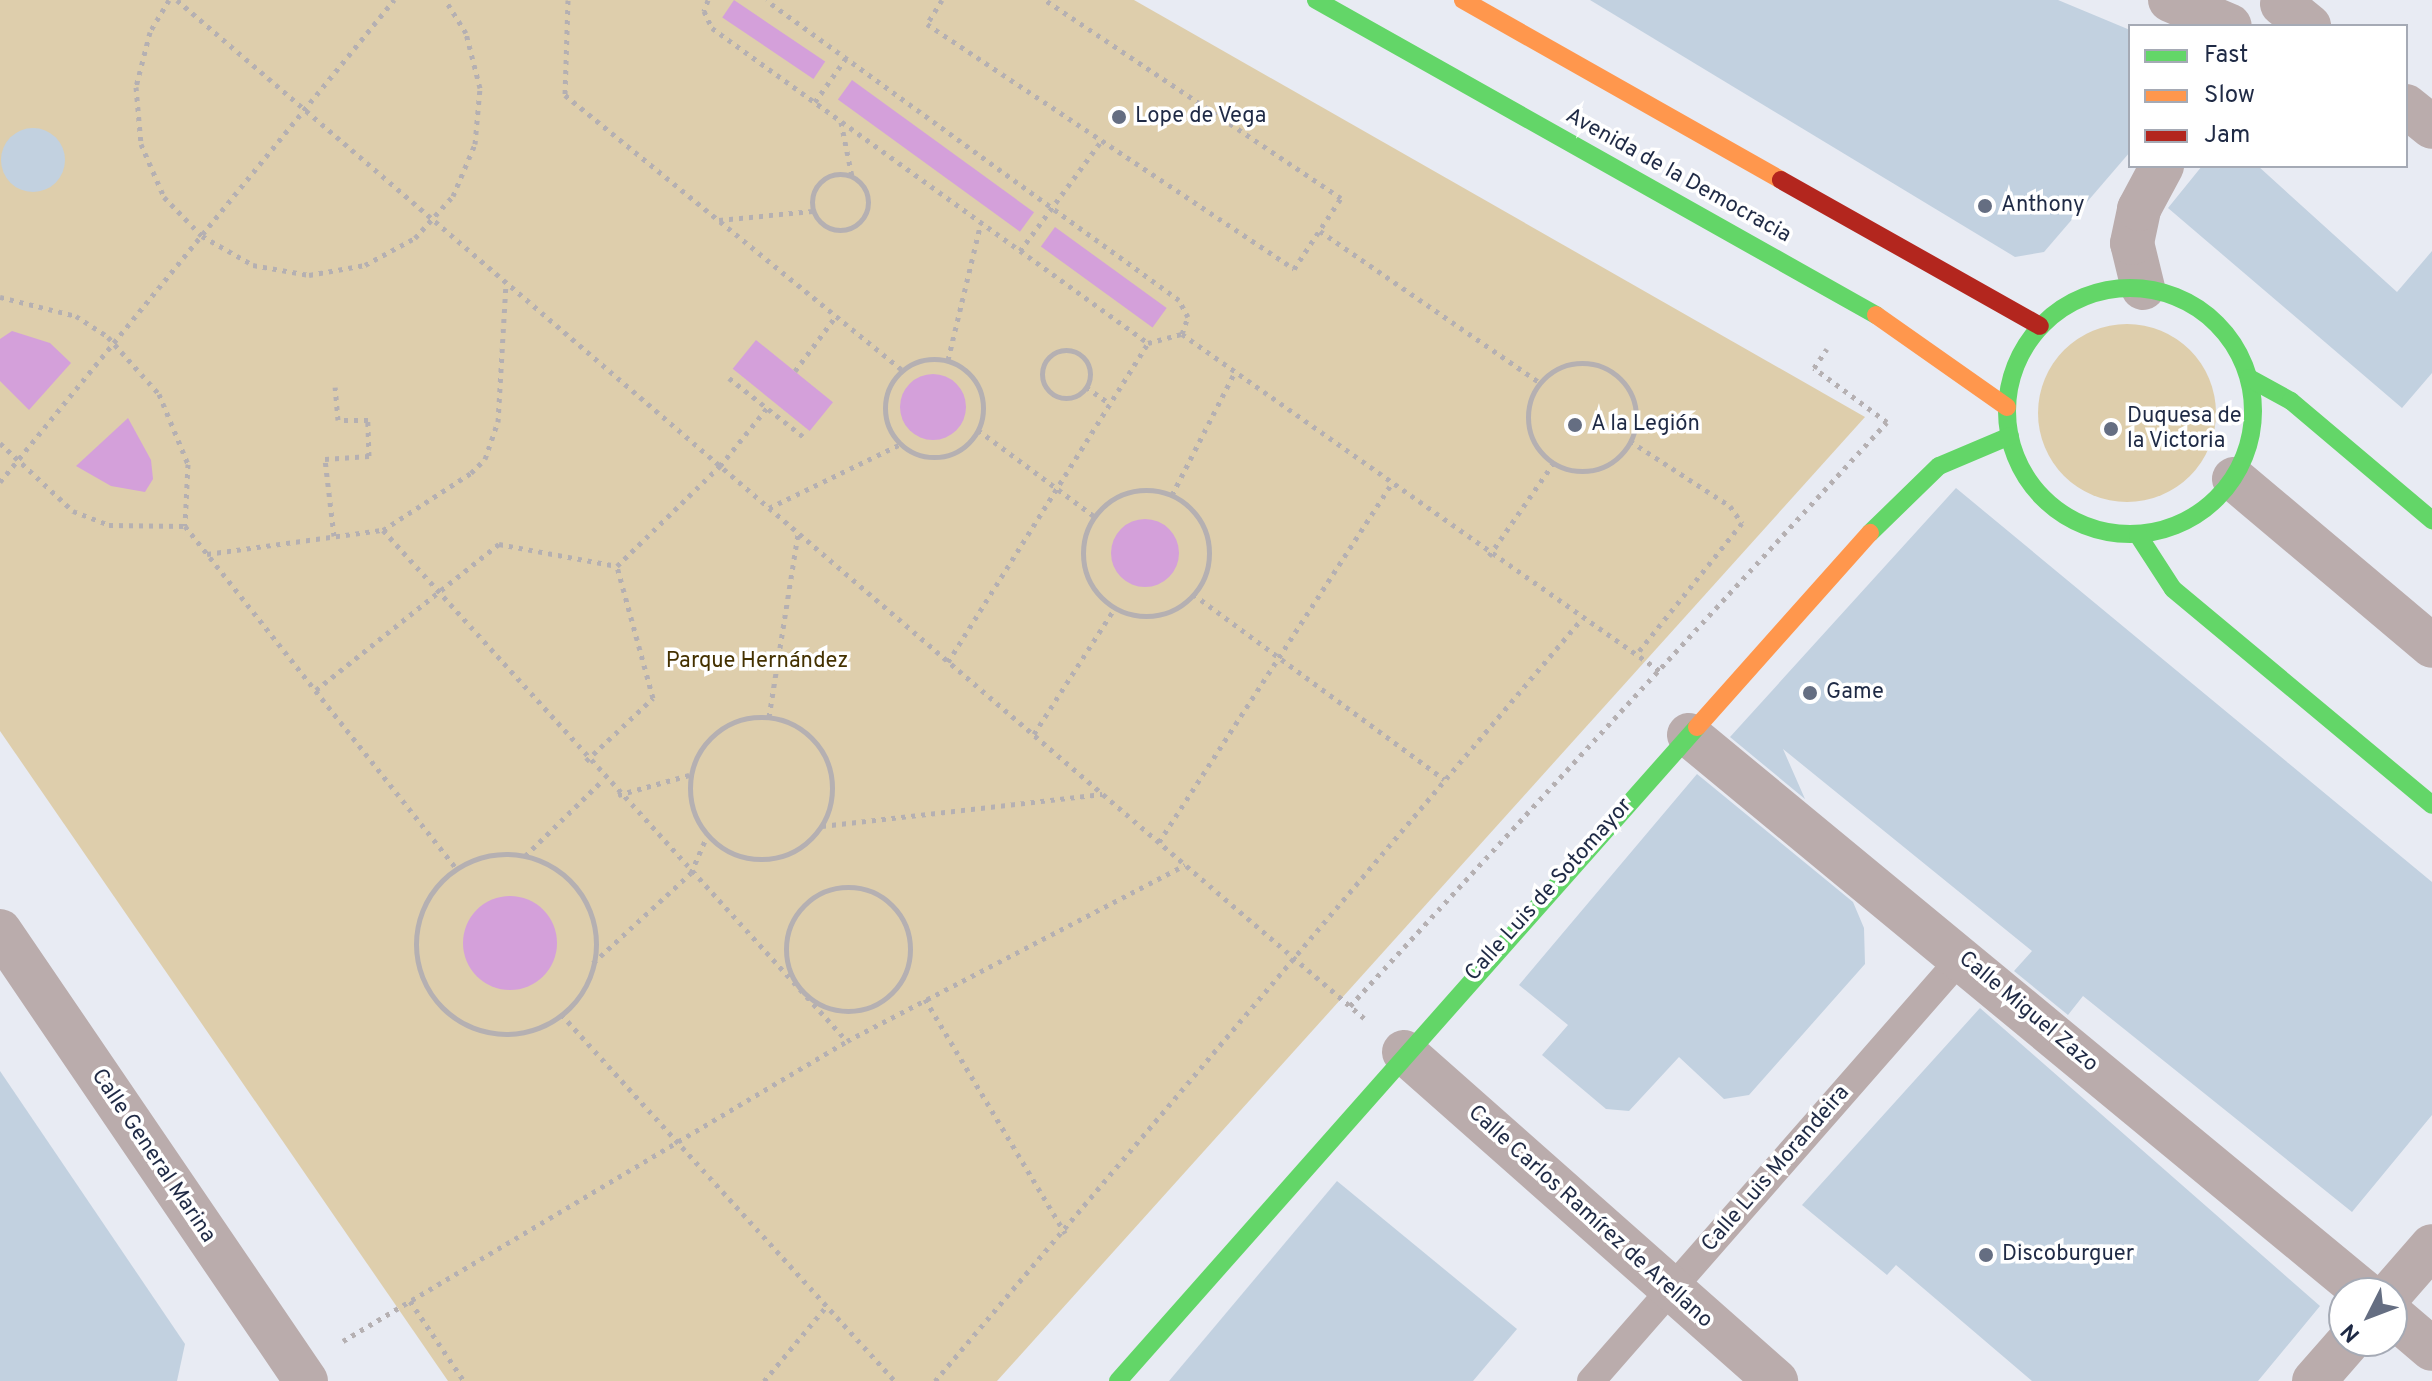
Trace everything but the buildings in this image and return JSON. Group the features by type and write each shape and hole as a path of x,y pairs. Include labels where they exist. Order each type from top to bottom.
{"main road":[{"name":"Avenida de la Democracia","path":"1316,0 1857,304 2007,407"},
{"path":"1463,0 1504,10 2040,326"},
{"path":"2249,378 2248,447 2234,479 2209,507 2176,527 2138,535 2070,519 2043,497 2010,436 2007,407 2012,377 2040,326 2070,302 2105,289 2143,288 2179,298 2211,318 2249,378 2291,401 2430,514"},
{"name":"Calle Luis de Sotomayor","path":"1123,1379 1404,1052 1899,500 1939,466 2010,436"},
{"path":"2138,535 2173,589 2432,805"}],"street":[{"path":"2170,0 2225,24"},
{"path":"2408,108 2432,127"},
{"path":"2143,288 2132,243 2139,209 2161,168"},
{"path":"2234,479 2432,646"},
{"name":"Calle Miguel Zazo","path":"1689,735 1962,957 2346,1277"},
{"name":"Calle General Marina","path":"0,931 302,1375"},
{"name":"Calle Carlos Ramírez de Arellano","path":"1404,1052 1776,1381"},
{"path":"2405,1277 2432,1246"},
{"path":"2408,1329 2432,1349"},
{"path":"2314,1381 2335,1357"}],"lane":[{"name":"Calle Luis Morandeira","path":"1591,1381 1962,957"}],"path":[{"path":"169,0 150,32 136,87 141,144 164,197 202,236 253,265 309,275 365,265 433,219 453,196 475,144 480,88 466,33 445,0"},
{"path":"177,0 1404,1052"},
{"path":"0,482 394,0"},
{"path":"568,0 565,95 902,370"},
{"path":"708,0 704,11 712,28 1148,343"},
{"path":"766,0 1179,300 1188,317 1182,334"},
{"path":"942,0 927,24 1294,269 1341,198 1045,0"},
{"path":"815,102 846,58"},
{"path":"718,220 813,211 834,229 860,222 868,197 852,176 841,121"},
{"path":"1020,251 1102,140"},
{"path":"813,211 818,183 834,174 852,176"},
{"path":"948,360 981,223"},
{"path":"1320,231 1539,382"},
{"path":"207,554 383,530 485,459 498,422 506,282"},
{"path":"0,297 76,316 113,345 159,394 179,431 188,464 185,526 456,868"},
{"path":"1350,1006 1663,673 1887,422 1814,368 1857,304"},
{"path":"795,371 836,316"},
{"path":"1182,334 1580,621 1663,673"},
{"path":"948,662 1148,343 1182,334"},
{"path":"1059,350 1082,355 1090,369 1086,387 1070,398 1053,395 1042,375 1047,359 1059,350"},
{"path":"902,370 948,360"},
{"path":"902,370 886,415 901,444 932,457 949,455 978,430 981,391 948,360"},
{"path":"1571,363 1604,367 1636,406 1630,441 1607,465 1590,471 1553,464 1535,444 1527,417 1539,382 1571,363"},
{"path":"1172,495 1235,372"},
{"path":"729,378 805,438"},
{"path":"334,536 325,459 369,456 368,420 338,420 335,387"},
{"path":"1086,387 1110,404"},
{"path":"617,566 720,466 767,408"},
{"path":"978,430 1095,517"},
{"path":"1630,441 1730,506 1742,523 1636,655"},
{"path":"0,443 73,511 109,525 185,526"},
{"path":"769,508 901,444"},
{"path":"1489,556 1553,464"},
{"path":"1159,842 1391,485"},
{"path":"1129,491 1172,495 1191,507 1209,546 1208,568 1193,594 1164,613 1115,608 1086,569 1083,550 1095,517 1129,491"},
{"path":"383,530 603,780 847,1041"},
{"path":"769,717 798,533"},
{"path":"316,690 438,596 499,544 617,566"},
{"path":"586,761 653,698 617,566"},
{"path":"1193,594 1444,779"},
{"path":"1034,734 1115,608"},
{"path":"935,1381 1065,1233 1292,956 1580,621"},
{"path":"618,795 689,775 723,728 769,717 810,736 824,753 833,797 822,826 796,851 776,859 750,859 707,836 694,815 689,775"},
{"path":"525,856 603,780"},
{"path":"822,826 1103,794"},
{"path":"593,963 691,873 707,836"},
{"path":"495,854 525,856 575,886 596,924 593,963 579,997 561,1014 530,1031 501,1034 459,1019 428,989 416,931 425,903 456,868 495,854"},
{"path":"302,1375 410,1301 847,1041 1185,865"},
{"path":"832,889 873,891 890,903 903,919 910,959 892,994 854,1011 833,1010 801,991 785,949 798,911 832,889"},
{"path":"925,999 1065,1233"},
{"path":"561,1014 825,1308 895,1381"},
{"path":"410,1301 464,1381"},
{"path":"764,1381 825,1308"}],"green space":[{"name":"Parque Hernández","path":"0,0 1134,0 1865,417 997,1381 448,1381 0,731"},
{"path":"2127,324 2161,331 2190,350 2209,379 2216,413 2209,447 2190,476 2161,495 2127,502 2093,495 2064,476 2045,447 2038,413 2045,379 2064,350 2093,331"}],"shaded area":[{"path":"734,0 825,62 813,79 722,17"},
{"path":"852,80 1034,212 1020,232 838,99"},
{"path":"1055,227 1167,308 1153,328 1041,246"},
{"path":"12,331 50,343 71,363 29,410 0,381 0,339"},
{"path":"756,340 833,402 810,431 733,369"},
{"path":"933,374 946,377 956,384 963,394 966,407 963,420 956,430 946,437 933,440 920,437 910,430 903,420 900,407 903,394 910,384 920,377"},
{"path":"128,418 151,460 153,479 145,492 111,486 76,466"},
{"path":"1138,519 1152,519 1164,524 1174,534 1179,553 1174,572 1164,582 1152,587 1138,587 1126,582 1116,572 1111,560 1111,546 1116,534 1126,524"},
{"path":"510,896 528,900 543,910 553,925 557,943 553,961 543,976 528,986 510,990 492,986 477,976 467,961 463,943 467,925 477,910 492,900"}],"traffic: fast":[{"path":"1316,0 1876,315"},
{"path":"2130,288 2177,298 2217,324 2243,364 2253,411 2243,458 2217,498 2177,524 2130,534 2083,524 2043,498 2017,458 2007,411 2017,364 2043,324 2083,298 2130,288"},
{"path":"2249,378 2291,401 2432,520"},
{"path":"1870,533 1939,466 2010,436"},
{"path":"2138,535 2173,589 2432,805"},
{"path":"1118,1381 1697,727"}],"traffic: slow":[{"path":"1463,0 1781,180"},
{"path":"1876,315 2007,407"},
{"path":"1697,727 1870,533"}],"traffic: jam":[{"path":"1781,180 2040,326"}],"place":[{"name":"Lope de Vega","path":"1119,117"},
{"name":"Anthony","path":"1985,206"},
{"name":"A la Legión","path":"1575,425"},
{"name":"Duquesa de la Victoria","path":"2111,429"},
{"name":"Game","path":"1810,693"},
{"name":"Discoburguer","path":"1986,1255"}]}
